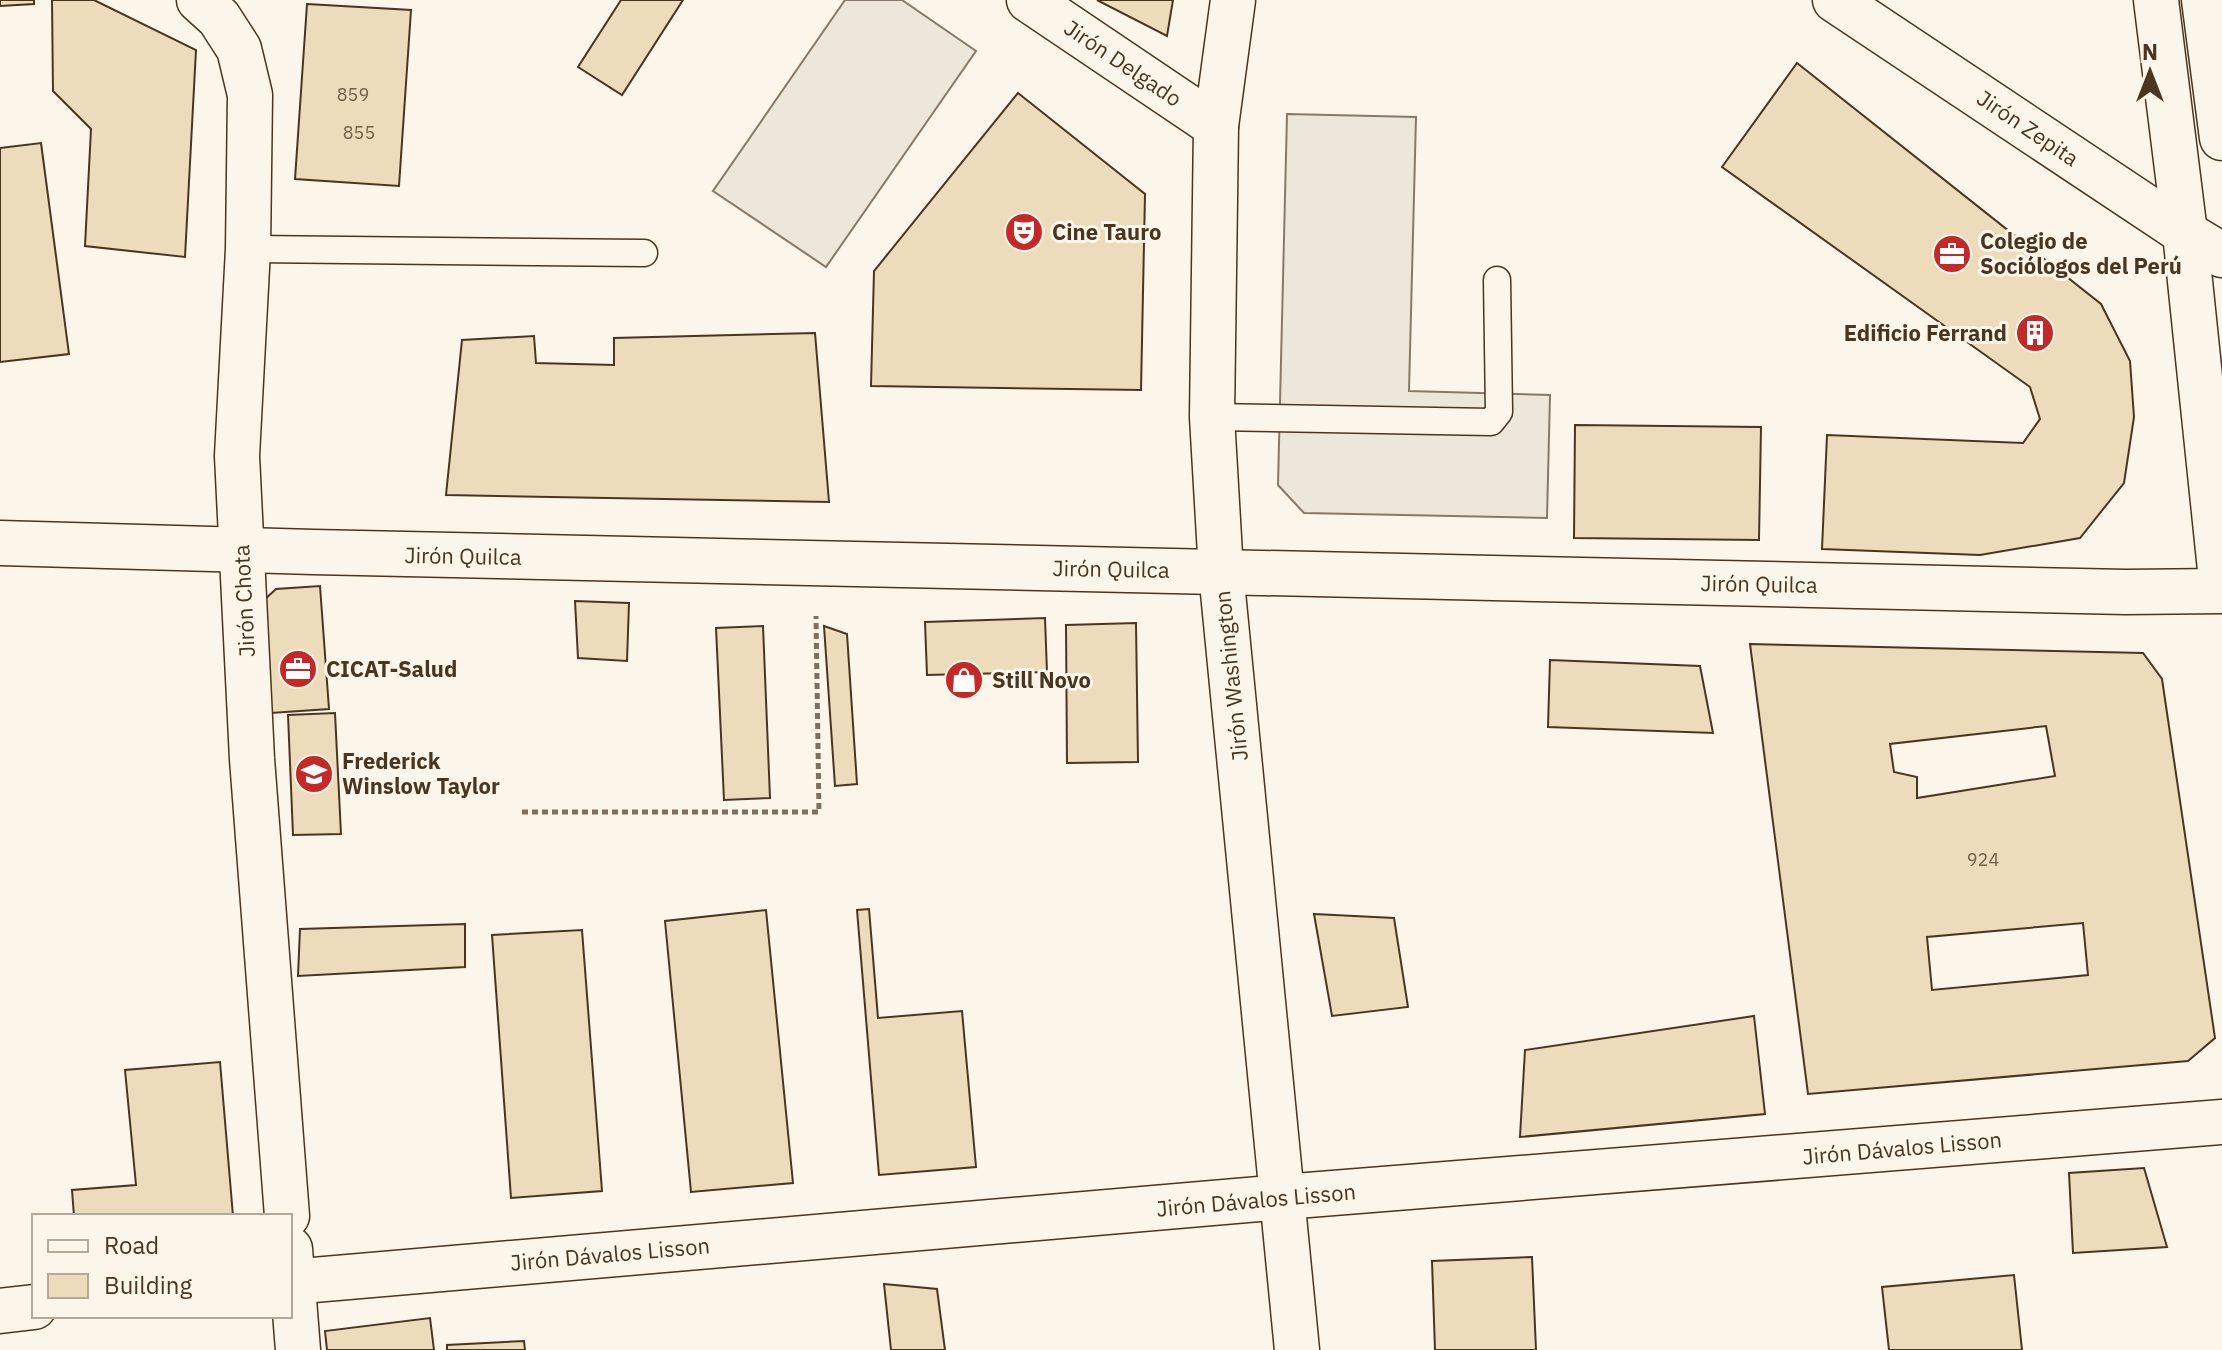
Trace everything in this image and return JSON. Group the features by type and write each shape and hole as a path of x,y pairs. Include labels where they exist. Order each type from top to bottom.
{"street":[{"name":"Jirón Chota","path":"199,0 219,18 239,49 250,95 248,249 237,456 252,759 287,1214"},
{"name":"Jirón Delgado","path":"1029,0 1216,126"},
{"name":"Jirón Washington","path":"1233,0 1216,126 1212,417 1221,572 1297,1350"},
{"name":"Jirón Zepita","path":"1835,0 2222,255"},
{"path":"2156,0 2185,233 2222,590"},
{"path":"2204,0 2222,138"},
{"name":"Jirón Quilca","path":"0,543 2110,592 2222,590"},
{"name":"Jirón Dávalos Lisson","path":"292,1271 1283,1197 2222,1122"},
{"path":"292,1282 298,1350"},
{"path":"0,1311 32,1307"}],"lane":[{"path":"248,249 644,253"},
{"path":"1212,417 1491,422 1499,412 1497,280"}],"path":[{"path":"522,812 819,812 815,563"}],"shaded area":[{"path":"845,0 902,0 976,51 826,267 713,191"},
{"path":"1287,114 1416,117 1409,391 1550,395 1547,518 1304,513 1278,485"}],"building":[{"path":"0,0 34,0 34,4 0,6"},
{"path":"52,0 94,0 196,50 185,257 85,246 91,129 53,91"},
{"path":"621,0 683,0 622,95 578,67"},
{"path":"1097,0 1173,0 1167,36"},
{"path":"307,4 411,10 399,186 295,179"},
{"name":"Edificio Ferrand","path":"1797,63 2101,304 2130,361 2134,417 2124,483 2080,538 1980,555 1822,549 1827,435 2023,443 2040,419 2030,387 1722,167"},
{"name":"Cine Tauro","path":"1018,93 1145,194 1141,390 871,386 874,271"},
{"path":"41,143 69,354 0,362 0,148"},
{"path":"815,333 829,502 446,495 462,340 534,336 536,363 614,365 614,338"},
{"path":"1575,425 1761,427 1759,540 1574,538"},
{"path":"320,586 329,709 271,713 263,601 276,589"},
{"path":"575,601 629,603 627,661 578,658"},
{"path":"1045,618 1047,672 927,675 925,622"},
{"path":"1136,623 1138,762 1067,763 1066,625"},
{"path":"763,626 770,798 724,800 716,628"},
{"path":"824,626 847,634 857,784 835,786"},
{"path":"1750,644 2143,653 2162,679 2215,1038 2188,1061 1808,1094","holes":["2046,726 2055,776 1917,798 1917,777 1894,772 1890,744","2083,923 2088,975 1932,990 1927,937"]},
{"path":"1550,660 1700,666 1713,733 1548,727"},
{"name":"Frederick Winslow Taylor","path":"335,713 341,834 293,835 288,715"},
{"path":"869,909 878,1018 962,1011 976,1167 879,1175 857,910"},
{"path":"766,910 793,1183 691,1192 665,921"},
{"path":"1314,914 1394,918 1408,1007 1332,1016"},
{"path":"465,924 465,967 298,976 300,929"},
{"path":"582,930 602,1191 511,1198 492,935"},
{"path":"1754,1016 1765,1114 1520,1137 1525,1050"},
{"path":"220,1062 233,1214 74,1214 72,1190 136,1185 125,1070"},
{"path":"2144,1168 2167,1247 2073,1253 2069,1173"},
{"path":"1532,1257 1536,1350 1435,1350 1432,1261"},
{"path":"2014,1275 2022,1350 1889,1350 1882,1287"},
{"path":"884,1284 937,1289 945,1350 891,1350"},
{"path":"430,1318 434,1350 327,1350 325,1331"},
{"path":"524,1341 525,1350 447,1350 447,1345"}],"place":[{"name":"Cine Tauro","path":"1024,232"},
{"name":"Colegio de Sociólogos del Perú","path":"1952,254"},
{"name":"Edificio Ferrand","path":"2035,333"},
{"name":"CICAT-Salud","path":"298,669"},
{"name":"Still Novo","path":"964,680"},
{"name":"Frederick Winslow Taylor","path":"314,774"}]}
